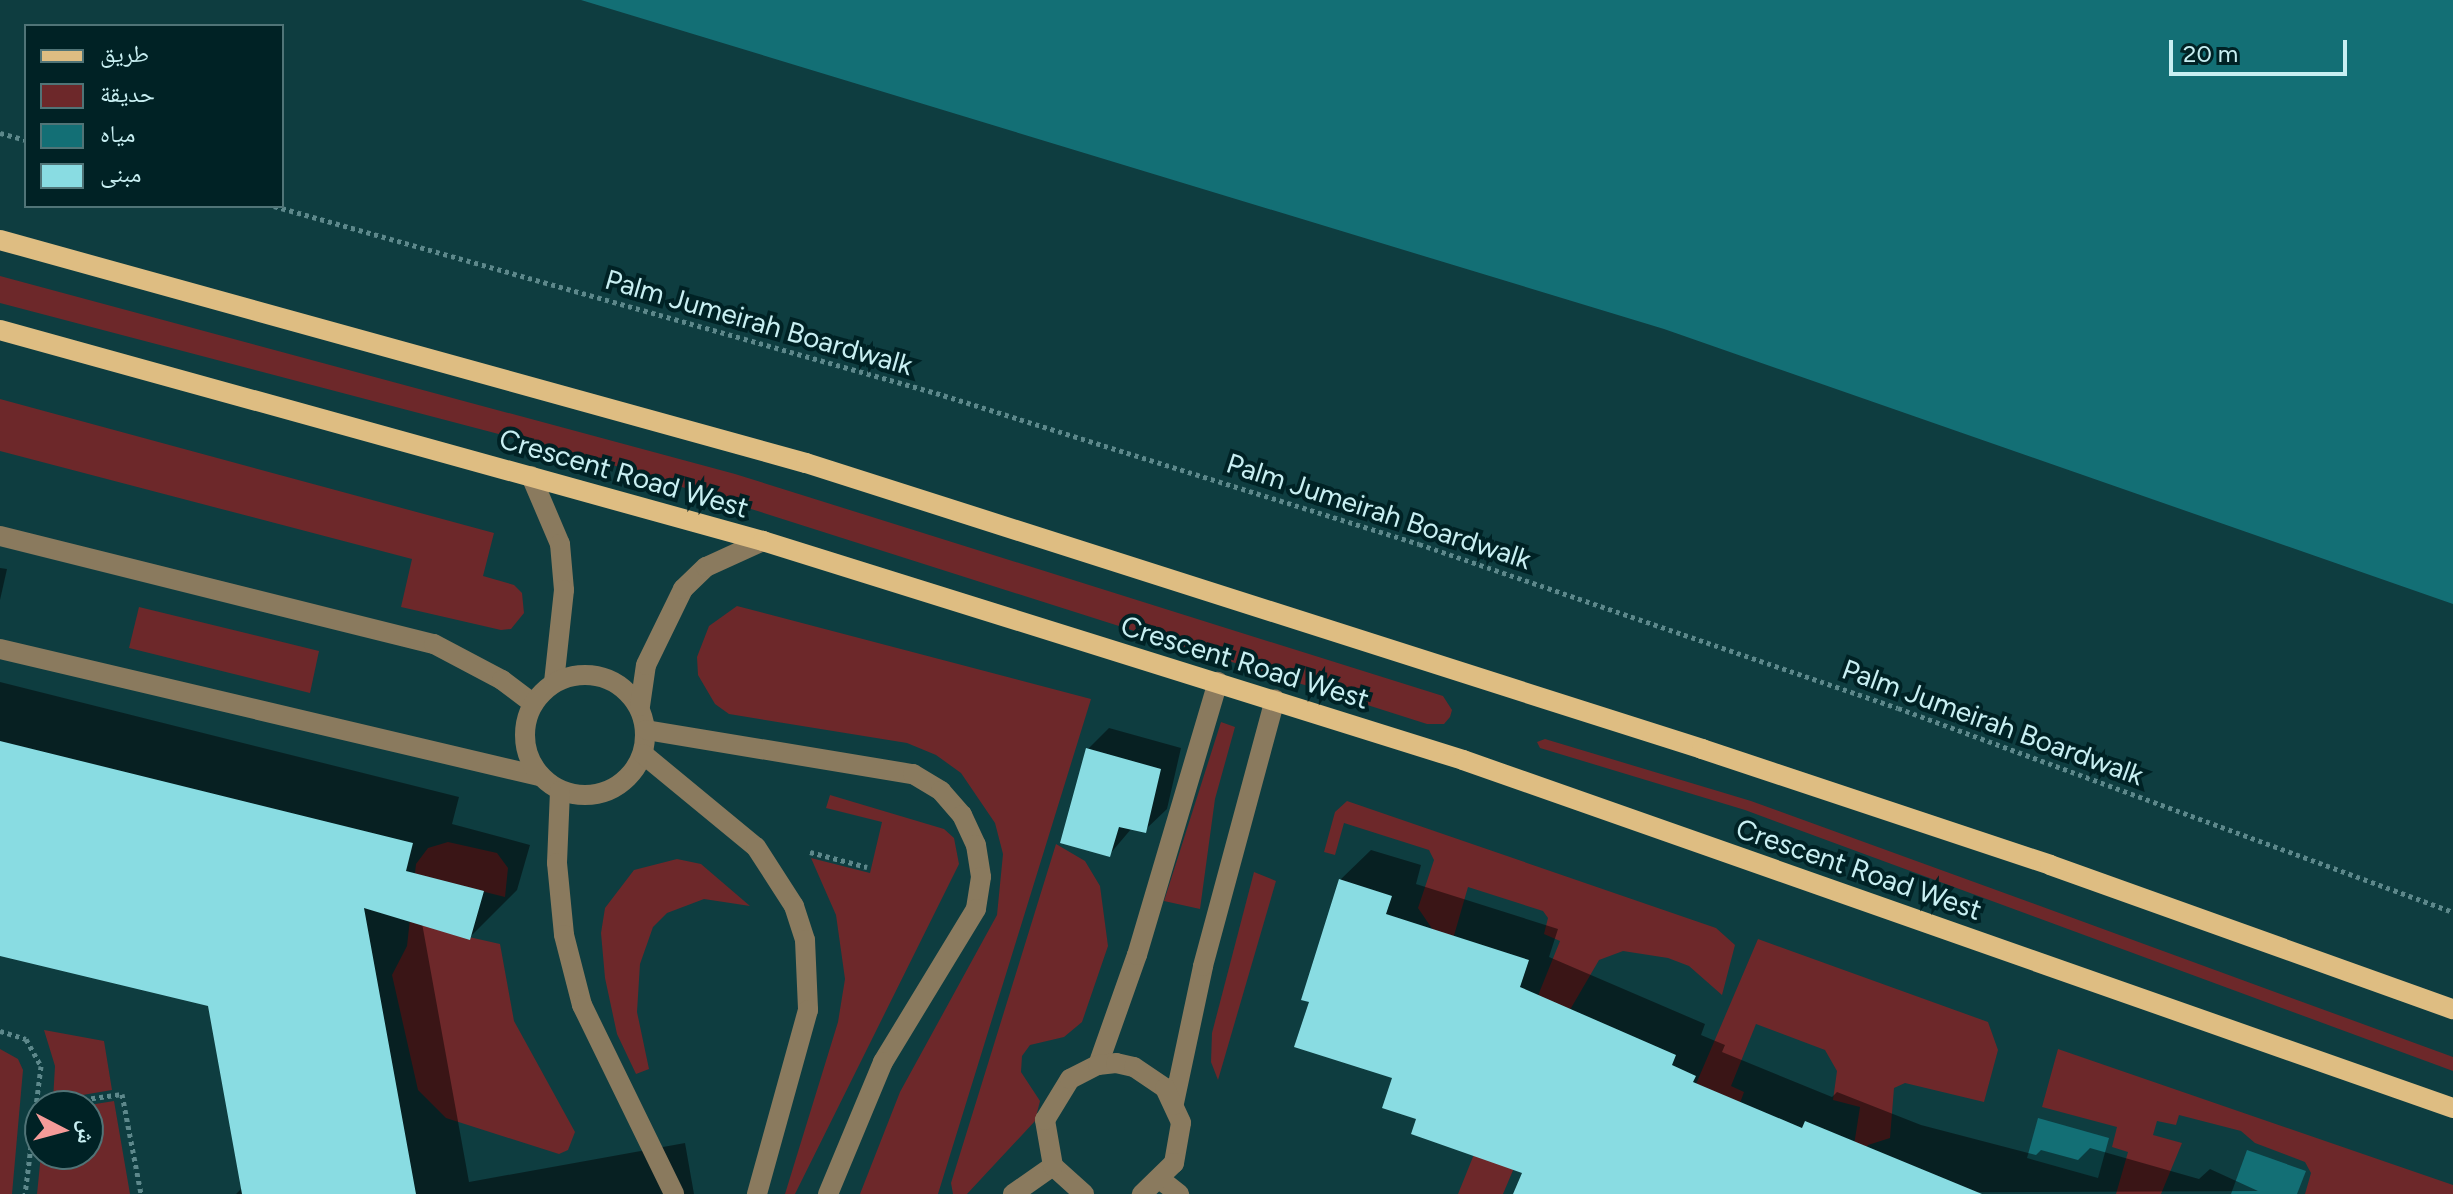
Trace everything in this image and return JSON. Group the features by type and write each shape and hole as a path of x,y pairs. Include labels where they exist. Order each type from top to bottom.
{"main road":[{"name":"Crescent Road West","path":"0,240 806,463 1748,764 2050,865 2453,1009"},
{"name":"Crescent Road West","path":"0,330 763,541 1275,700 1463,760 2453,1108"}],"lane":[{"path":"531,476 560,544 564,590 554,682"},
{"path":"0,536 434,644 502,680 533,703"},
{"path":"0,649 539,776 560,791 584,796 610,791 630,776 643,754 646,730 640,706 646,665 683,589 706,567 763,541"},
{"path":"539,776 527,753 524,728 533,703 554,682 578,675 602,676 624,688 640,706"},
{"path":"1098,1065 1137,955 1218,682"},
{"path":"1174,1103 1203,966 1275,700"},
{"path":"646,730 913,774 941,791 962,815 976,845 981,877 976,909 883,1062 828,1194"},
{"path":"643,754 756,847 794,906 805,940 808,1010 757,1194"},
{"path":"560,791 557,863 562,921 582,1005 674,1194"},
{"path":"1084,1194 1053,1166 1045,1135 1051,1105 1070,1079 1098,1065 1134,1067 1165,1088 1181,1123 1180,1143 1161,1180 1142,1194"},
{"path":"1013,1194 1053,1166"},
{"path":"1161,1180 1179,1194"}],"path":[{"path":"0,133 24,139"},
{"name":"Palm Jumeirah Boardwalk","path":"281,208 936,393 1419,544 1883,702 2453,912"},
{"path":"0,1031 26,1039 37,1050 41,1066 38,1090"},
{"path":"104,1097 122,1094 141,1194"},
{"path":"25,1194 28,1170"}],"green space":[{"path":"0,276 735,474 1443,696 1452,710 1450,717 1444,724 1427,724 597,460 0,303"},
{"path":"0,399 494,533 483,576 514,585 522,593 524,613 511,629 501,630 401,607 412,559 0,451"},
{"path":"737,606 1091,699 938,1194 860,1194 900,1092 997,915 1003,854 995,823 961,773 936,755 907,743 729,714 715,704 698,675 697,657 709,626"},
{"path":"139,607 319,651 310,693 129,648"},
{"path":"1221,722 1235,727 1215,799 1200,909 1164,901"},
{"path":"1545,739 1751,801 2073,918 2453,1057 2453,1071 1745,810 1540,748 1537,742"},
{"path":"830,795 944,829 954,838 959,864 795,1194 785,1194 838,1022 845,979 836,915 811,858 870,873 882,822 826,808"},
{"path":"1347,801 1716,928 1735,945 1722,995 1689,966 1668,958 1623,951 1599,960 1553,1039 1565,1047 1503,1194 1458,1194 1560,941 1544,934 1548,918 1543,911 1468,887 1453,939 1433,930 1418,908 1434,860 1429,850 1344,823 1335,855 1324,852 1335,812"},
{"path":"448,842 497,853 508,868 505,897 461,886 447,932 500,944 514,1021 575,1132 568,1150 559,1154 446,1118 418,1090 392,975 407,946 416,864 428,848"},
{"path":"1056,844 1085,861 1100,886 1108,946 1082,1022 1064,1037 1030,1045 1022,1056 1021,1072 1040,1101 1035,1121 967,1194 953,1194 951,1183"},
{"path":"677,859 701,864 750,906 704,899 667,913 653,927 640,964 637,1012 649,1069 636,1074 617,1034 605,978 601,933 605,908 634,870"},
{"path":"1254,872 1276,881 1218,1080 1211,1062 1212,1033"},
{"path":"1758,939 1988,1022 1998,1050 1984,1102 1905,1083 1894,1088 1890,1138 1868,1145 1837,1194 1852,1158 1860,1107 1833,1100 1837,1071 1825,1050 1756,1024 1731,1086 1744,1092 1740,1103 1649,1194"},
{"path":"44,1030 104,1041 112,1090 54,1090 55,1066"},
{"path":"0,1049 18,1059 23,1070 12,1194 0,1194"},
{"path":"2058,1049 2453,1185 2453,1194 2305,1194 2311,1173 2305,1162 2255,1143 2241,1131 2179,1115 2176,1125 2157,1121 2153,1135 2182,1143 2161,1194 2116,1194 2128,1152 2112,1147 2117,1127 2042,1107"},
{"path":"114,1101 130,1194 37,1194 39,1170 104,1170 104,1103"}],"water":[{"path":"581,0 2453,0 2453,604 1664,329"},
{"path":"2038,1118 2109,1138 2098,1178 2027,1158"},
{"path":"2247,1150 2306,1171 2297,1194 2231,1194"}],"building":[{"path":"0,741 413,843 406,871 484,891 470,940 364,908 416,1194 242,1194 208,1006 0,956"},
{"path":"1086,748 1161,769 1146,833 1119,827 1110,857 1060,843"},
{"path":"1339,879 1392,896 1386,914 1529,960 1520,987 1676,1055 1672,1065 1696,1076 1693,1082 1802,1128 1805,1121 1982,1194 1513,1194 1522,1173 1411,1134 1416,1119 1382,1108 1392,1078 1294,1047 1309,1002 1301,1000"}]}
